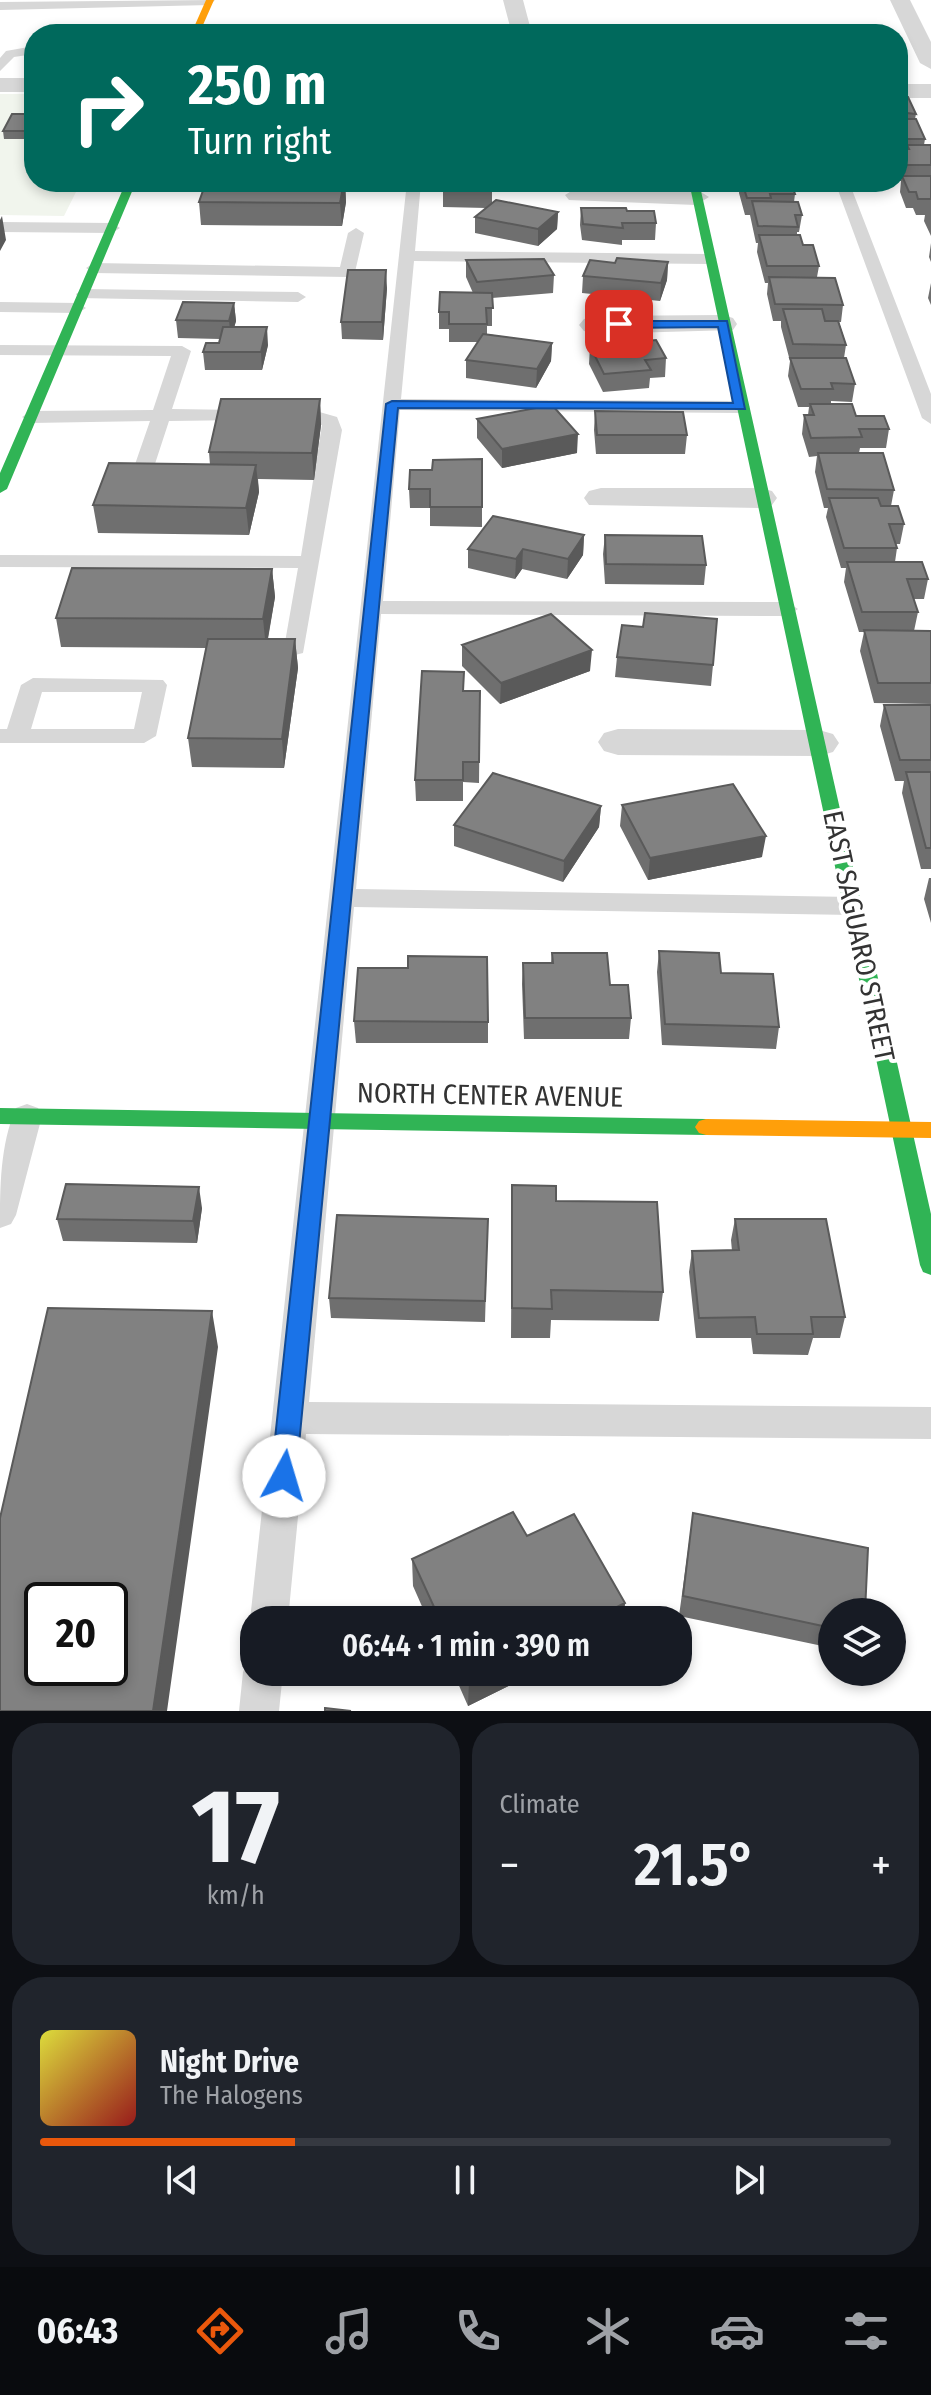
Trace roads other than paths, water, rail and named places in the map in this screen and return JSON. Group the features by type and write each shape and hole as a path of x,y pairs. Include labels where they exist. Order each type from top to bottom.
{"street":[{"path":"513,0 519,24"},
{"path":"900,0 931,63"},
{"path":"1,73 24,75"},
{"path":"908,91 931,91"},
{"path":"0,489 127,192"},
{"name":"EAST SAGUARO STREET","path":"578,195 648,192"},
{"name":"EAST SAGUARO STREET","path":"695,192 760,498 819,743 899,1130 931,1265"},
{"path":"594,325 723,324"},
{"path":"601,498 760,498"},
{"path":"618,742 819,743"},
{"name":"NORTH CENTER AVENUE","path":"14,1116 931,1130"}],"lane":[{"path":"109,1 109,14 171,16"},
{"path":"0,6 109,1 201,14"},
{"path":"1,73 10,54 24,51"},
{"path":"270,1606 413,192"},
{"path":"846,192 931,418"},
{"path":"0,227 112,228"},
{"path":"94,268 347,272 356,233"},
{"path":"407,256 709,259"},
{"path":"0,307 81,301 298,297"},
{"path":"0,350 182,351 142,473"},
{"path":"392,404 741,407"},
{"path":"31,417 289,415 330,421 333,430 295,648"},
{"path":"0,561 310,562"},
{"path":"371,607 787,609"},
{"path":"33,685 155,685 144,736 8,736 33,685"},
{"path":"342,898 853,906"},
{"path":"0,1215 14,1116"},
{"path":"289,1418 931,1423"},
{"path":"259,1711 262,1686"}]}
